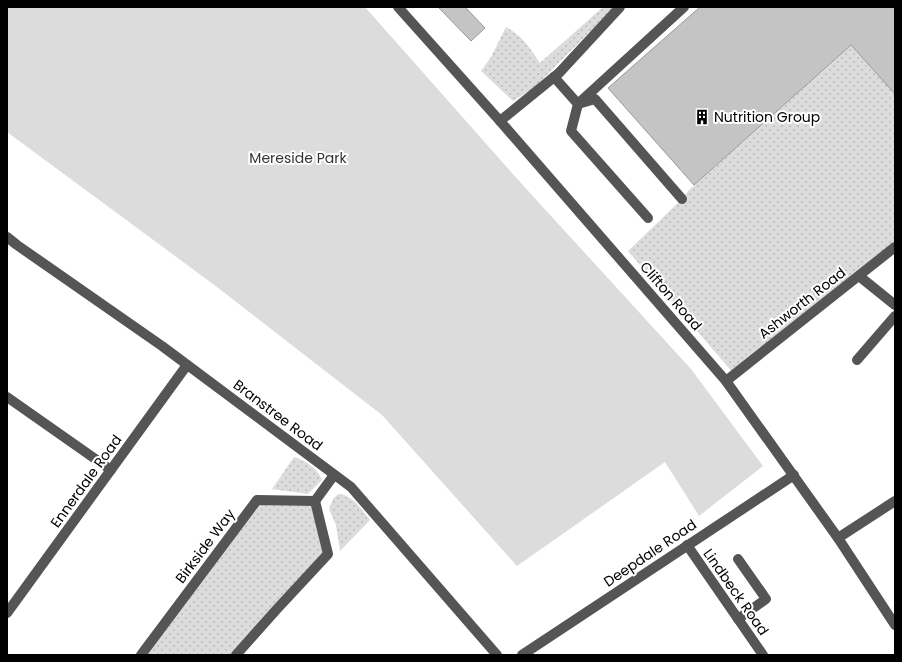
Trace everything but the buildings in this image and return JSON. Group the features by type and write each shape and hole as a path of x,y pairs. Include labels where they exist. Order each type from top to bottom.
{"street":[{"name":"Clifton Road","path":"398,7 726,381 838,538 895,625"},
{"path":"500,122 554,77 620,7"},
{"path":"648,218 571,131 578,104 684,7"},
{"path":"554,77 578,104"},
{"path":"578,104 595,99 682,199"},
{"name":"Branstree Road","path":"7,237 187,365 351,487 497,655"},
{"name":"Ashworth Road","path":"726,381 895,247"},
{"path":"859,276 895,304"},
{"path":"856,360 895,316"},
{"name":"Ennerdale Road","path":"7,613 187,365"},
{"path":"7,397 111,470"},
{"path":"236,655 277,608 328,554 316,501 334,475"},
{"name":"Deepdale Road","path":"522,655 794,475"},
{"name":"Birkside Way","path":"141,655 257,500 316,501"},
{"path":"838,538 895,501"},
{"name":"Lindbeck Road","path":"687,545 762,655"},
{"path":"738,559 766,599 738,619"}],"green space":[{"name":"Mereside Park","path":"7,7 365,7 520,182 691,369 763,466 699,516 665,462 517,566 382,415 217,287 7,132"},
{"path":"603,7 614,7 534,88 513,101 481,71 491,57 506,27 522,39 540,63"},
{"path":"851,45 895,94 895,247 734,374 628,251 682,199 689,190"},
{"path":"294,457 311,466 322,480 308,494 272,489"},
{"path":"338,494 352,500 360,507 370,520 340,551 336,525 329,509 333,499"},
{"path":"257,500 315,501 328,554 236,655 141,655"}],"place":[{"name":"Nutrition Group","path":"702,117"}]}
